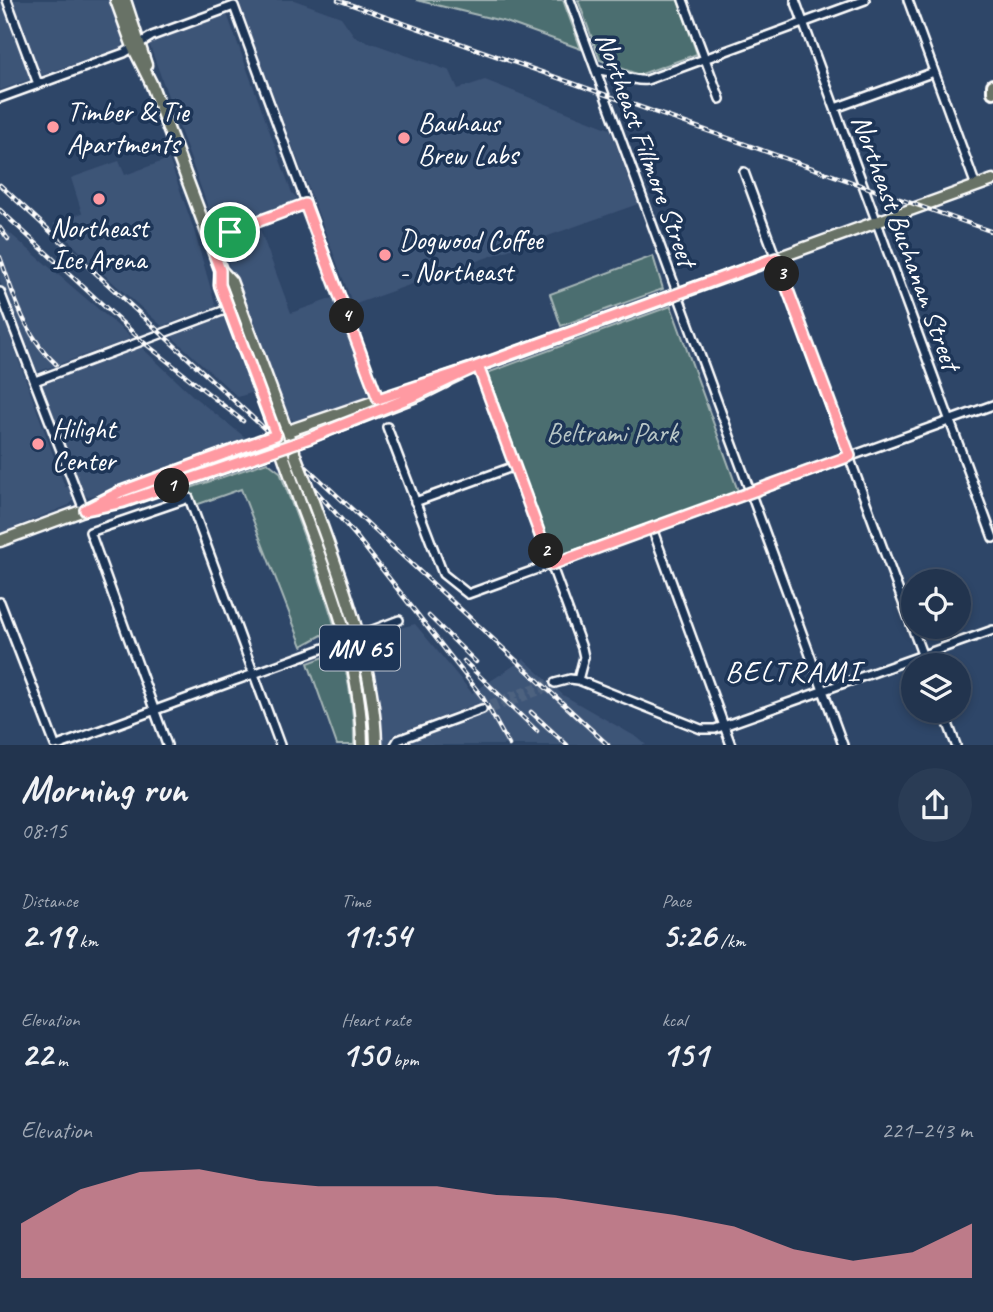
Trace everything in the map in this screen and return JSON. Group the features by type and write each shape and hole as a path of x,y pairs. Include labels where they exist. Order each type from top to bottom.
{"highway":[{"path":"993,85 993,92"}],"main road":[{"name":"MN 65","path":"116,0 137,45 220,270 220,285 228,309 329,583 358,692 362,745"},
{"name":"MN 65","path":"125,0 137,45"},
{"path":"0,541 85,510 120,492 286,431 677,295 993,180"},
{"name":"MN 65","path":"220,270 231,281 340,580 370,688 376,745"},
{"path":"85,510 123,502 172,486 330,430 419,394 474,367"}],"street":[{"path":"7,0 38,84"},
{"name":"Northeast Fillmore Street","path":"570,0 843,745"},
{"path":"683,0 720,99"},
{"name":"Northeast Buchanan Street","path":"795,0 993,538"},
{"path":"596,70 610,70 642,81 865,0"},
{"path":"908,0 978,185"},
{"path":"0,97 124,53 137,45 234,6 378,399"},
{"path":"835,108 934,72"},
{"path":"744,172 922,653"},
{"path":"209,240 305,204"},
{"path":"0,292 85,510"},
{"path":"35,381 228,309"},
{"path":"474,367 515,466 582,648 584,657 578,680"},
{"path":"387,427 443,575 468,594 993,405"},
{"path":"415,502 515,466"},
{"path":"167,745 90,532 189,498 280,745"},
{"path":"652,528 731,745"},
{"path":"0,602 57,745 327,647"},
{"path":"346,640 399,620"},
{"path":"929,653 993,630"},
{"path":"555,683 570,678 578,680 701,729 712,730 901,663"},
{"path":"395,745 398,740 482,709"},
{"path":"948,723 956,745"}],"shaded area":[{"path":"0,0 109,0 124,42 122,47 0,90"},
{"path":"237,0 294,0 341,17 355,37 450,71 458,89 485,80 610,129 638,204 353,305"},
{"path":"227,14 292,193 297,198 220,229 215,227 150,46 151,42"},
{"path":"169,159 193,227 216,307 162,326 91,263 53,224 82,213 71,178 119,161 125,175"},
{"path":"259,227 291,313 336,297 369,393 365,398 301,421 294,421 285,413 221,244 224,239"},
{"path":"6,230 132,338 37,372 33,369 0,281 0,238"},
{"path":"0,302 12,332 9,334 65,487 71,486 74,500 69,505 0,533"},
{"path":"222,317 228,320 254,392 238,397 171,336"},
{"path":"141,347 194,397 246,438 165,468 166,471 88,497 82,494 42,385"},
{"path":"415,624 472,693 524,659 563,695 646,745 401,745 484,713 478,703 393,735 387,745 379,745 363,643 366,637"}],"green space":[{"path":"416,0 563,0 581,49 506,22"},
{"path":"578,0 678,0 697,54 639,75 600,60"},
{"path":"653,256 663,289 561,326 550,294"},
{"name":"Beltrami Park","path":"671,306 738,491 554,558 487,373"},
{"path":"267,462 280,472 329,607 347,678 353,712 354,745 337,745 308,663 330,655 335,649 334,642 322,635 302,646 241,489 193,506 187,489"}],"tunnel":[{"path":"482,709 488,704 548,682 555,683"},
{"path":"482,709 488,711 552,687 555,683"}],"railway":[{"path":"338,0 993,232"},
{"path":"0,185 608,745"},
{"path":"0,210 142,341 243,421"},
{"path":"0,228 8,239"},
{"path":"0,257 28,327 45,353 56,364"},
{"path":"310,484 356,536 483,698 509,745"},
{"path":"429,616 476,662"},
{"path":"464,661 537,731"},
{"path":"531,712 567,745"}],"place":[{"name":"Timber & Tie Apartments","path":"53,127"},
{"name":"Bauhaus Brew Labs","path":"404,138"},
{"name":"Northeast Ice Arena","path":"99,199"},
{"name":"Dogwood Coffee - Northeast","path":"385,255"},
{"name":"Hilight Center","path":"38,444"}],"district":[{"name":"BELTRAMI","path":"793,671"}],"route":[{"path":"230,232 209,240 220,270 220,285 276,435 120,492 85,510 123,502 307,439 419,394 478,366 551,565 850,456 776,258 669,298 478,366 470,369 378,399 305,204 230,232"}]}
